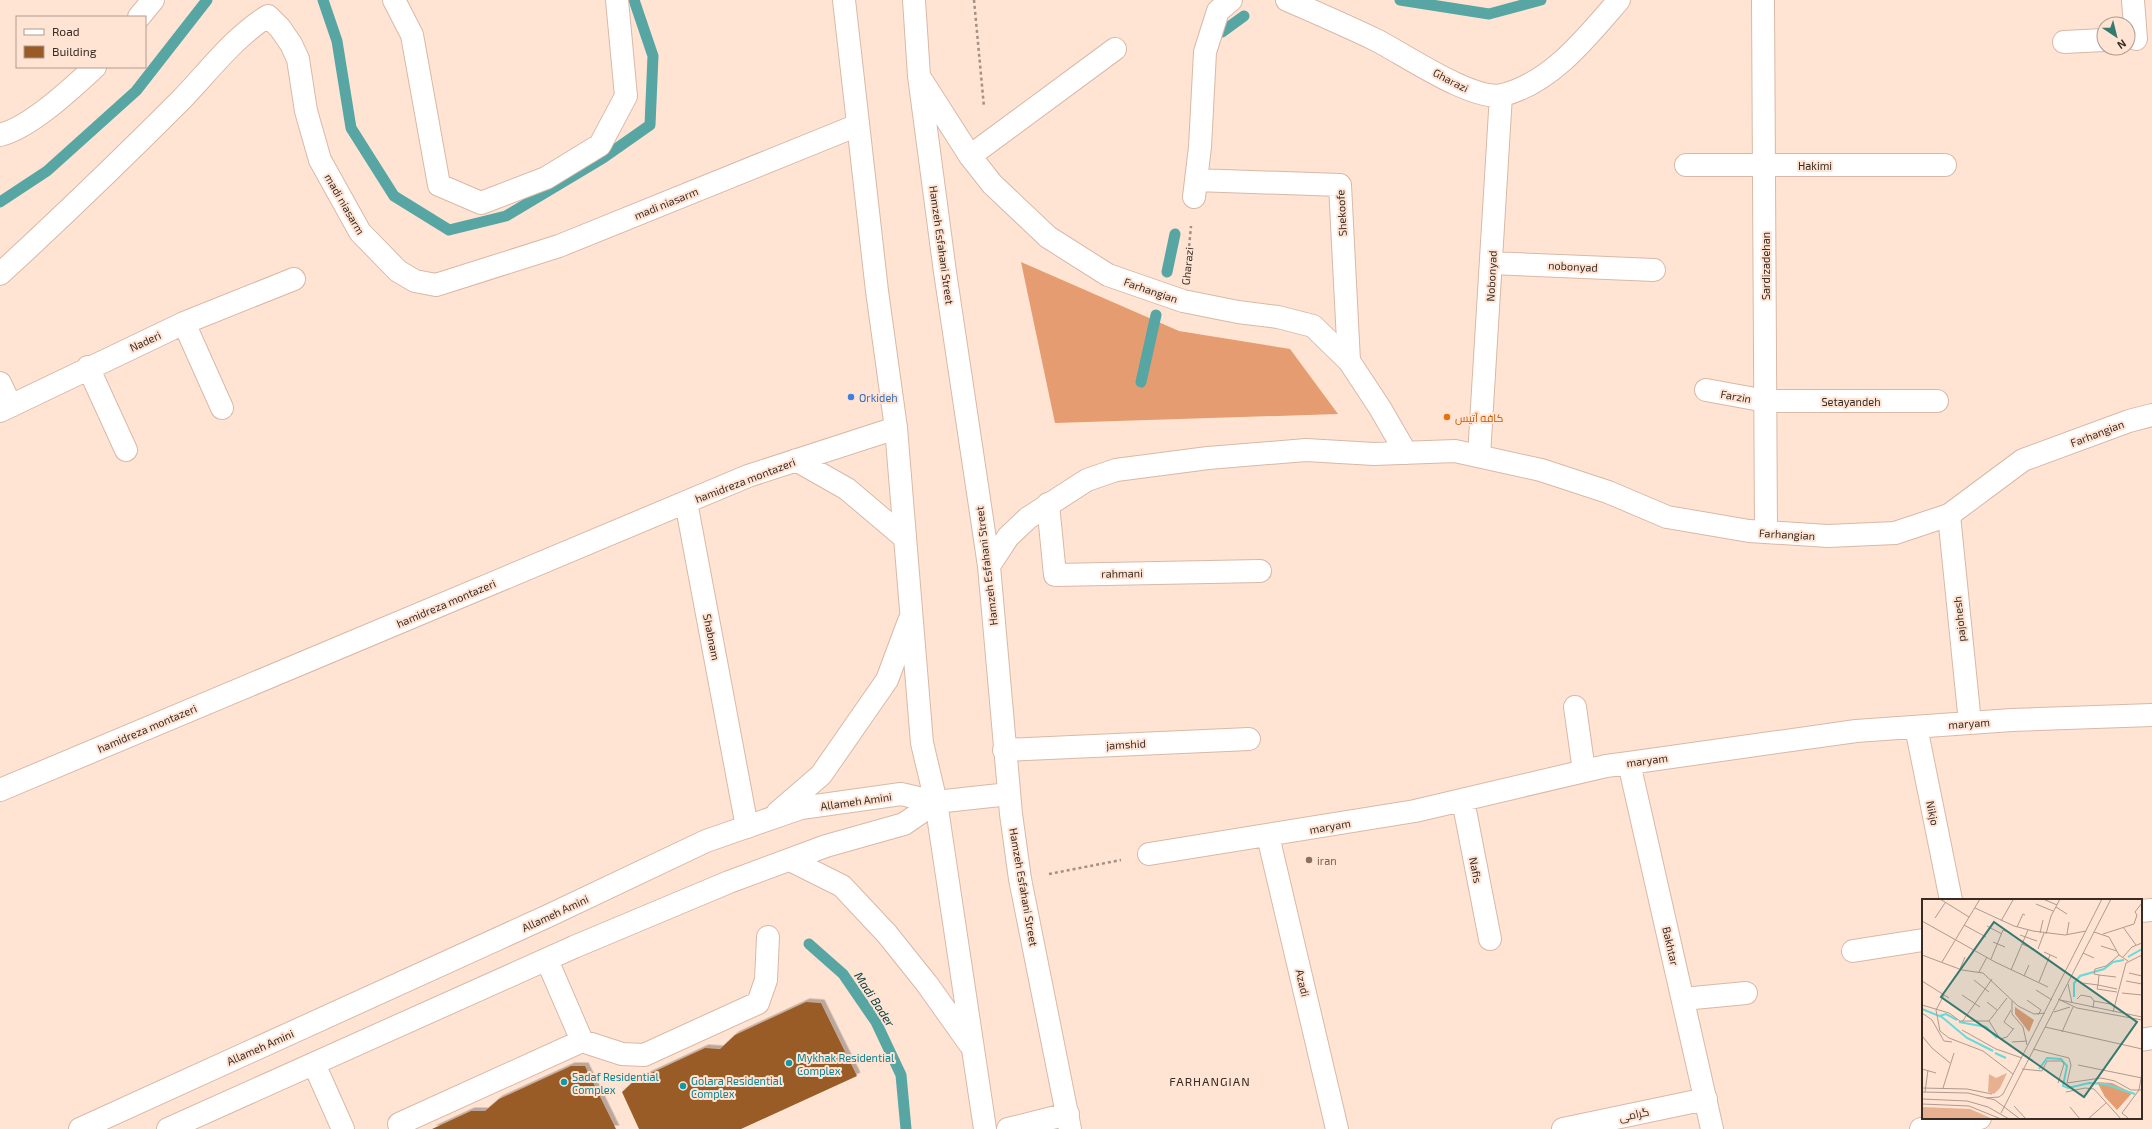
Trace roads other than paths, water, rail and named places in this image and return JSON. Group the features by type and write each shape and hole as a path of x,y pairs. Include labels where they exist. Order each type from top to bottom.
{"street":[{"path":"140,16 152,0"},
{"path":"394,0 412,35 440,185 482,202 546,178 600,145 626,96 617,0"},
{"path":"844,0 877,291 896,428 922,742 936,802 985,1129"},
{"name":"Hamzeh Esfahani Street","path":"914,0 919,76 945,272 988,566 1008,794 1020,879 1069,1121"},
{"name":"Shekoofe","path":"1231,0 1218,11 1205,52 1200,147 1195,188 1340,185 1349,361"},
{"name":"Gharazi","path":"1287,0 1377,40 1474,92 1501,95 1532,84 1561,63 1619,0"},
{"name":"Sardizadehan","path":"1764,0 1766,532"},
{"path":"2133,0 2139,39"},
{"name":"madi niasarm","path":"0,274 80,199 238,40 254,25 268,16 284,33 298,59 306,111 320,160 360,232 398,271 416,281 436,285 559,246 858,126"},
{"path":"2064,42 2096,40"},
{"path":"970,156 1115,49"},
{"path":"0,135 9,132 56,102 94,68"},
{"name":"Farhangian","path":"919,76 970,156 992,184 1048,237 1108,275 1183,301 1238,312 1278,317 1313,326 1349,361 1380,408 1406,453"},
{"name":"Nobonyad","path":"1479,456 1501,95"},
{"name":"Hakimi","path":"1686,166 1945,165"},
{"name":"nobonyad","path":"1491,263 1654,270"},
{"name":"Naderi","path":"5,408 88,367 184,323 294,279"},
{"path":"184,323 222,408"},
{"path":"88,367 126,450"},
{"path":"0,384 5,408"},
{"name":"Farzin","path":"1706,390 1766,401"},
{"name":"Setayandeh","path":"1766,401 1937,401"},
{"name":"Farhangian","path":"988,566 1008,537 1028,518 1087,480 1124,469 1208,458 1306,450 1374,454 1455,451 1556,475 1608,492 1667,516 1749,531 1828,536 1895,533 1949,515 2023,460 2129,421 2152,415"},
{"name":"hamidreza montazeri","path":"0,790 748,476 896,428"},
{"path":"796,460 847,489 905,538"},
{"name":"Shabnam","path":"686,502 738,772 747,827"},
{"name":"rahmani","path":"1048,504 1055,575 1260,570"},
{"name":"pajohesh","path":"1949,515 1970,723"},
{"path":"770,819 821,776 887,680 911,615"},
{"path":"1575,707 1584,771"},
{"name":"maryam","path":"1149,854 1268,836 1415,811 1584,771 1629,762 1856,731 1970,723 2152,715"},
{"name":"Nikjo","path":"1916,727 1951,899"},
{"name":"jamshid","path":"1004,750 1249,739"},
{"name":"Bakhtar","path":"1629,762 1712,1129"},
{"name":"Allameh Amini","path":"80,1129 548,916 706,841 801,808 901,794 936,802"},
{"path":"168,1129 547,960 729,882 826,846 904,824 936,802 1008,794"},
{"name":"Nafis","path":"1463,800 1490,939"},
{"name":"Azadi","path":"1268,836 1337,1129"},
{"path":"790,860 842,886 897,946 972,1046"},
{"path":"2142,911 2152,910"},
{"path":"399,1124 582,1041 622,1054 644,1054 758,1004 766,980 768,937"},
{"path":"1854,951 1922,940"},
{"path":"547,960 582,1041"},
{"path":"1683,999 1746,993"},
{"path":"2142,1040 2152,1038"},
{"path":"314,1064 343,1129"},
{"name":"گرامی","path":"1563,1129 1706,1099"},
{"path":"1922,1129 1975,1119"},
{"path":"1008,1129 1069,1121"}],"waterway":[{"path":"0,202 47,171 136,91 207,0"},
{"path":"323,0 337,41 351,128 394,196 449,230 506,216 603,158 650,125 653,56 634,0"},
{"name":"Madi Bader","path":"1400,0 1489,14 1541,0"},
{"name":"Madi Bader","path":"1222,32 1244,16"},
{"name":"Madi Bader","path":"1167,272 1175,234"},
{"name":"Madi Bader","path":"1141,382 1156,315"},
{"name":"Madi Bader","path":"809,944 843,974 876,1022 901,1075 906,1129"}],"place":[{"name":"Orkideh","path":"851,397"},
{"name":"کافه آتیس","path":"1447,417"},
{"name":"iran","path":"1309,860"},
{"name":"Mykhak Residential Complex","path":"789,1063"},
{"name":"Sadaf Residential Complex","path":"564,1082"},
{"name":"Golara Residential Complex","path":"683,1086"}],"district":[{"name":"FARHANGIAN","path":"1210,1081"}]}
